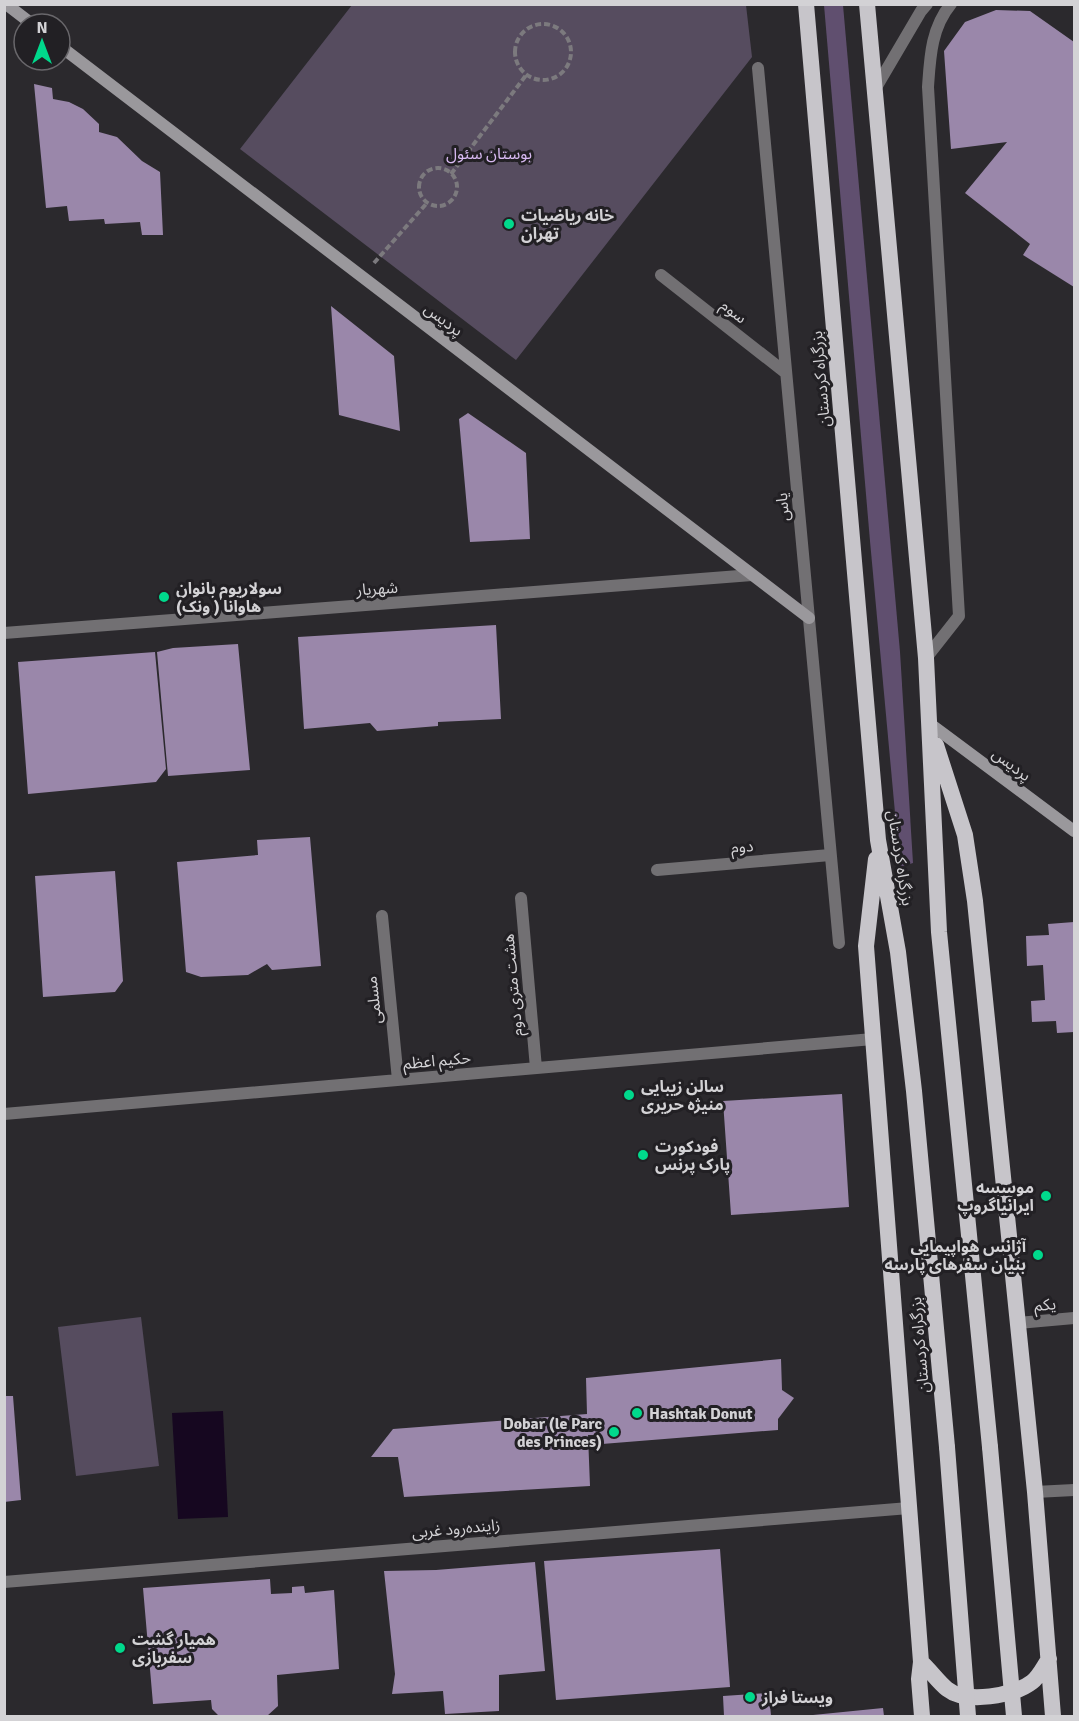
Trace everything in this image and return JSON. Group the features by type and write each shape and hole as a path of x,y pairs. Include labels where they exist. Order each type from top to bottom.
{"highway":[{"name":"بزرگراه کردستان","path":"806,4 878,840 898,952 914,1090 947,1448 968,1716"},
{"name":"بزرگراه کردستان","path":"867,4 926,658 939,932 1014,1716"},
{"path":"929,723 964,835 975,901 1035,1492 1053,1716"},
{"path":"878,840 866,946 921,1662 919,1679 922,1716"},
{"path":"921,1662 948,1690 961,1695 978,1696 1009,1693 1024,1687 1034,1681 1048,1659"}],"main road":[{"name":"پردیس","path":"72,55 809,618"},
{"name":"پردیس","path":"929,723 1074,831"}],"street":[{"path":"874,92 927,4"},
{"path":"926,658 959,616 928,87 931,52 936,30 951,4"},
{"name":"یاس","path":"758,69 839,943"},
{"name":"سوم","path":"661,274 786,374"},
{"name":"شهریار","path":"4,633 752,575"},
{"name":"دوم","path":"657,870 830,855"},
{"name":"هشت متری دوم","path":"521,898 536,1068"},
{"name":"مسلمی","path":"382,916 398,1080"},
{"name":"حکیم اعظم","path":"4,1114 873,1040"},
{"name":"یکم","path":"1018,1323 1074,1318"},
{"path":"1035,1492 1074,1490"},
{"name":"زاینده‌رود غربی","path":"4,1582 909,1508"}],"path":[{"path":"541,23 559,28 570,43 571,51 566,68 552,78 543,80 527,75 520,68 515,49 523,31 541,23"},
{"path":"451,174 527,75"},
{"path":"433,169 451,174 456,184 454,196 450,201 439,206 427,203 422,198 419,187 423,176 433,169"},
{"path":"362,277 427,203"}],"green space":[{"name":"بوستان سئول","path":"352,5 746,5 752,57 516,360 240,149"},
{"path":"141,1317 159,1466 76,1476 58,1327"}],"shaded area":[{"path":"824,5 843,5 900,652 913,863 900,867 870,541"},
{"path":"223,1411 228,1517 178,1519 172,1413"}],"building":[{"path":"996,10 1030,11 1074,42 1074,287 1023,255 1030,244 965,193 1007,142 951,149 944,51 965,22"},
{"path":"34,84 52,88 53,99 69,102 83,109 99,124 99,132 117,137 142,161 160,172 163,235 142,235 140,222 105,224 104,219 69,221 67,206 46,208"},
{"path":"331,306 394,356 400,431 339,415"},
{"path":"468,413 526,453 530,539 470,542 459,419"},
{"path":"496,625 501,719 438,722 438,726 377,731 370,723 304,729 298,637"},
{"path":"238,644 250,770 168,776 157,652 173,648"},
{"path":"155,652 166,769 156,782 28,794 18,662"},
{"path":"310,837 321,966 272,970 267,964 248,975 201,977 186,972 177,862 258,855 257,840"},
{"path":"115,871 123,981 115,992 43,997 35,876"},
{"path":"1074,922 1074,1032 1057,1033 1056,1021 1032,1022 1031,1001 1045,1000 1043,965 1027,966 1026,936 1049,935 1048,924"},
{"path":"842,1094 849,1207 731,1215 723,1101"},
{"path":"781,1359 782,1390 794,1398 778,1419 778,1430 602,1444 599,1435 588,1435 590,1486 404,1497 398,1457 371,1457 393,1429 587,1414 586,1378"},
{"path":"4,1396 13,1396 21,1500 4,1502"},
{"path":"720,1549 730,1687 556,1700 544,1561"},
{"path":"535,1562 545,1671 499,1675 499,1711 445,1714 443,1691 392,1694 395,1674 384,1571 436,1570"},
{"path":"270,1579 271,1594 292,1593 292,1587 304,1586 305,1593 334,1590 339,1669 277,1675 278,1706 267,1716 219,1716 212,1709 211,1700 153,1704 143,1588"},
{"path":"769,1693 771,1716 724,1716 723,1696"},
{"path":"883,1708 884,1716 813,1716 813,1715"}],"place":[{"name":"خانه ریاضیات تهران","path":"509,224"},
{"name":"سولاریوم بانوان هاوانا ( ونک)","path":"164,597"},
{"name":"سالن زیبایی منیژه حریری","path":"629,1095"},
{"name":"فودکورت پارک پرنس","path":"643,1155"},
{"name":"موسسه ایرانیاگروپ","path":"1046,1196"},
{"name":"آژانس هواپیمایی بنیان سفرهای پارسه","path":"1038,1255"},
{"name":"Hashtak Donut","path":"637,1413"},
{"name":"Dobar (le Parc des Princes)","path":"614,1432"},
{"name":"همیار گشت سفربازی","path":"120,1648"},
{"name":"ویستا فراز","path":"750,1697"}]}
